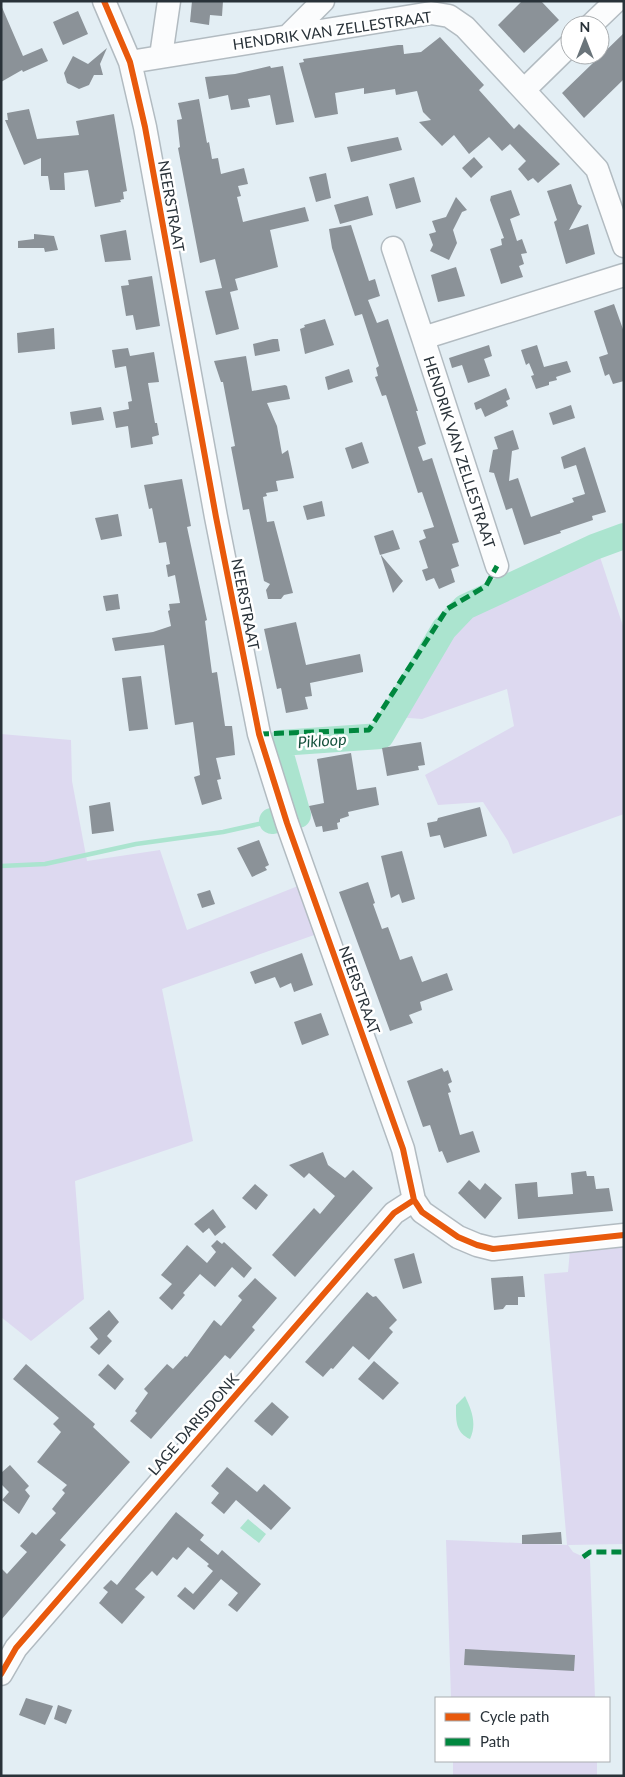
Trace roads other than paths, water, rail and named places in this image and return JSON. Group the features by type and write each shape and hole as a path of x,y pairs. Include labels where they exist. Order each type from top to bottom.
{"street":[{"name":"NEERSTRAAT","path":"104,1 130,62 145,127 216,516 259,734 285,817 403,1150 414,1200"},
{"path":"160,56 169,1"},
{"path":"289,34 323,1"},
{"path":"601,15 616,1"},
{"name":"HENDRIK VAN ZELLESTRAAT","path":"130,62 289,34 431,13 449,16 466,27 597,168 624,246"},
{"path":"524,90 560,56"},
{"name":"HENDRIK VAN ZELLESTRAAT","path":"393,248 497,566"},
{"name":"HENDRIK VAN ZELLESTRAAT","path":"423,338 624,275"},
{"path":"414,1200 422,1212 458,1238 493,1249 624,1235"},
{"name":"LAGE DARISDONK","path":"1,1674 16,1648 299,1320 394,1213 414,1200"}],"waterway":[{"name":"Pikloop","path":"272,821 298,815 280,751 280,743 381,736 444,629 465,607 594,547 624,536"},
{"name":"Pikloop","path":"1,866 45,864 136,844 223,832 272,821"}]}
